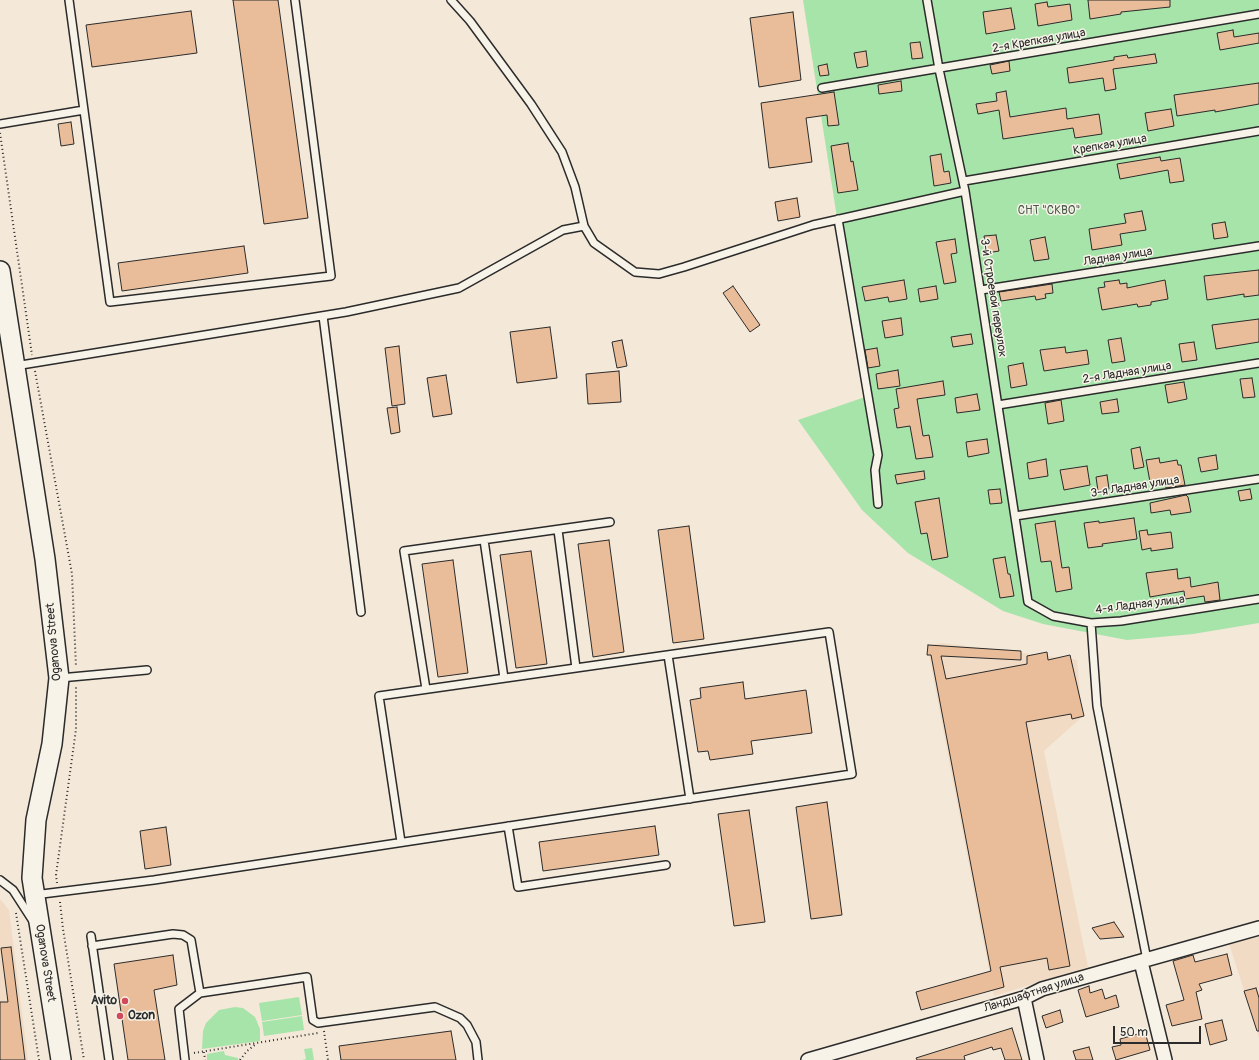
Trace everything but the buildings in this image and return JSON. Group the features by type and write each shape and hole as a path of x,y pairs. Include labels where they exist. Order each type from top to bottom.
{"main road":[{"name":"Oganova Street","path":"0,272 45,558 59,678 52,744 36,820 32,878 61,1060"}],"street":[{"name":"Ландшафтная улица","path":"808,1060 1024,998 1042,989 1259,928"},
{"path":"1144,961 1164,1060"},
{"path":"1024,998 1037,1060"}],"lane":[{"path":"69,0 110,302 331,276 296,0"},
{"path":"451,0 470,21 531,104 562,152 575,187 584,226 594,243 635,272 658,274 813,225 965,191"},
{"name":"3-й Строевой переулок","path":"927,0 939,69 964,181 1028,602"},
{"name":"2-я Крепкая улица","path":"822,88 1259,14"},
{"path":"0,124 84,110"},
{"name":"Крепкая улица","path":"964,181 1259,131"},
{"path":"838,219 878,455 875,470 878,504"},
{"path":"15,366 324,316 459,288 563,230 584,226"},
{"name":"Ладная улица","path":"981,290 1259,246"},
{"path":"324,316 361,612"},
{"name":"2-я Ладная улица","path":"998,405 1259,364"},
{"name":"3-я Ладная улица","path":"1015,516 1259,479"},
{"path":"426,689 404,551 610,522"},
{"path":"558,530 576,668"},
{"path":"484,540 504,678"},
{"name":"4-я Ладная улица","path":"1028,602 1053,616 1091,623 1121,621 1259,600"},
{"path":"1091,623 1097,706 1144,961"},
{"path":"34,895 154,880 852,774 829,632 379,696 401,842"},
{"path":"668,655 690,799"},
{"path":"59,678 147,670"},
{"path":"508,826 518,887 666,865"},
{"path":"0,880 13,890 40,931"},
{"path":"92,946 174,934 184,935 193,944 200,993"},
{"path":"91,936 109,1060"},
{"path":"185,1057 179,1009 200,993 307,977 313,1020 315,1022 435,1007 460,1018 467,1024 476,1042 478,1060"}],"path":[{"path":"13,890 39,1060"},
{"path":"323,1022 328,1060"},
{"path":"185,1057 204,1052 324,1032"},
{"path":"240,1060 247,1051 257,1044"},
{"path":"204,1052 205,1060"}],"shaded area":[{"path":"942,643 1077,660 1082,717 1044,751 1088,967 994,996 927,645"},
{"path":"0,899 9,910 28,1060 0,1060"},
{"path":"1259,937 1259,1038 1229,943"}],"green space":[{"name":"СНТ \"СКВО\"","path":"803,0 1259,0 1259,623 1193,634 1127,640 1043,624 1003,611 908,553 862,510 798,420 865,397"},
{"path":"299,997 302,1015 262,1021 259,1003"},
{"path":"235,1007 243,1008 255,1017 260,1029 260,1041 202,1049 203,1031 206,1023 219,1010"},
{"path":"302,1016 304,1030 264,1036 262,1022"},
{"path":"312,1048 314,1060 302,1060 306,1059 304,1049"},
{"path":"224,1051 225,1055 238,1058 238,1060 207,1060 207,1054"}],"place":[{"name":"Avito","path":"125,1001"},
{"name":"Ozon","path":"120,1016"}]}
